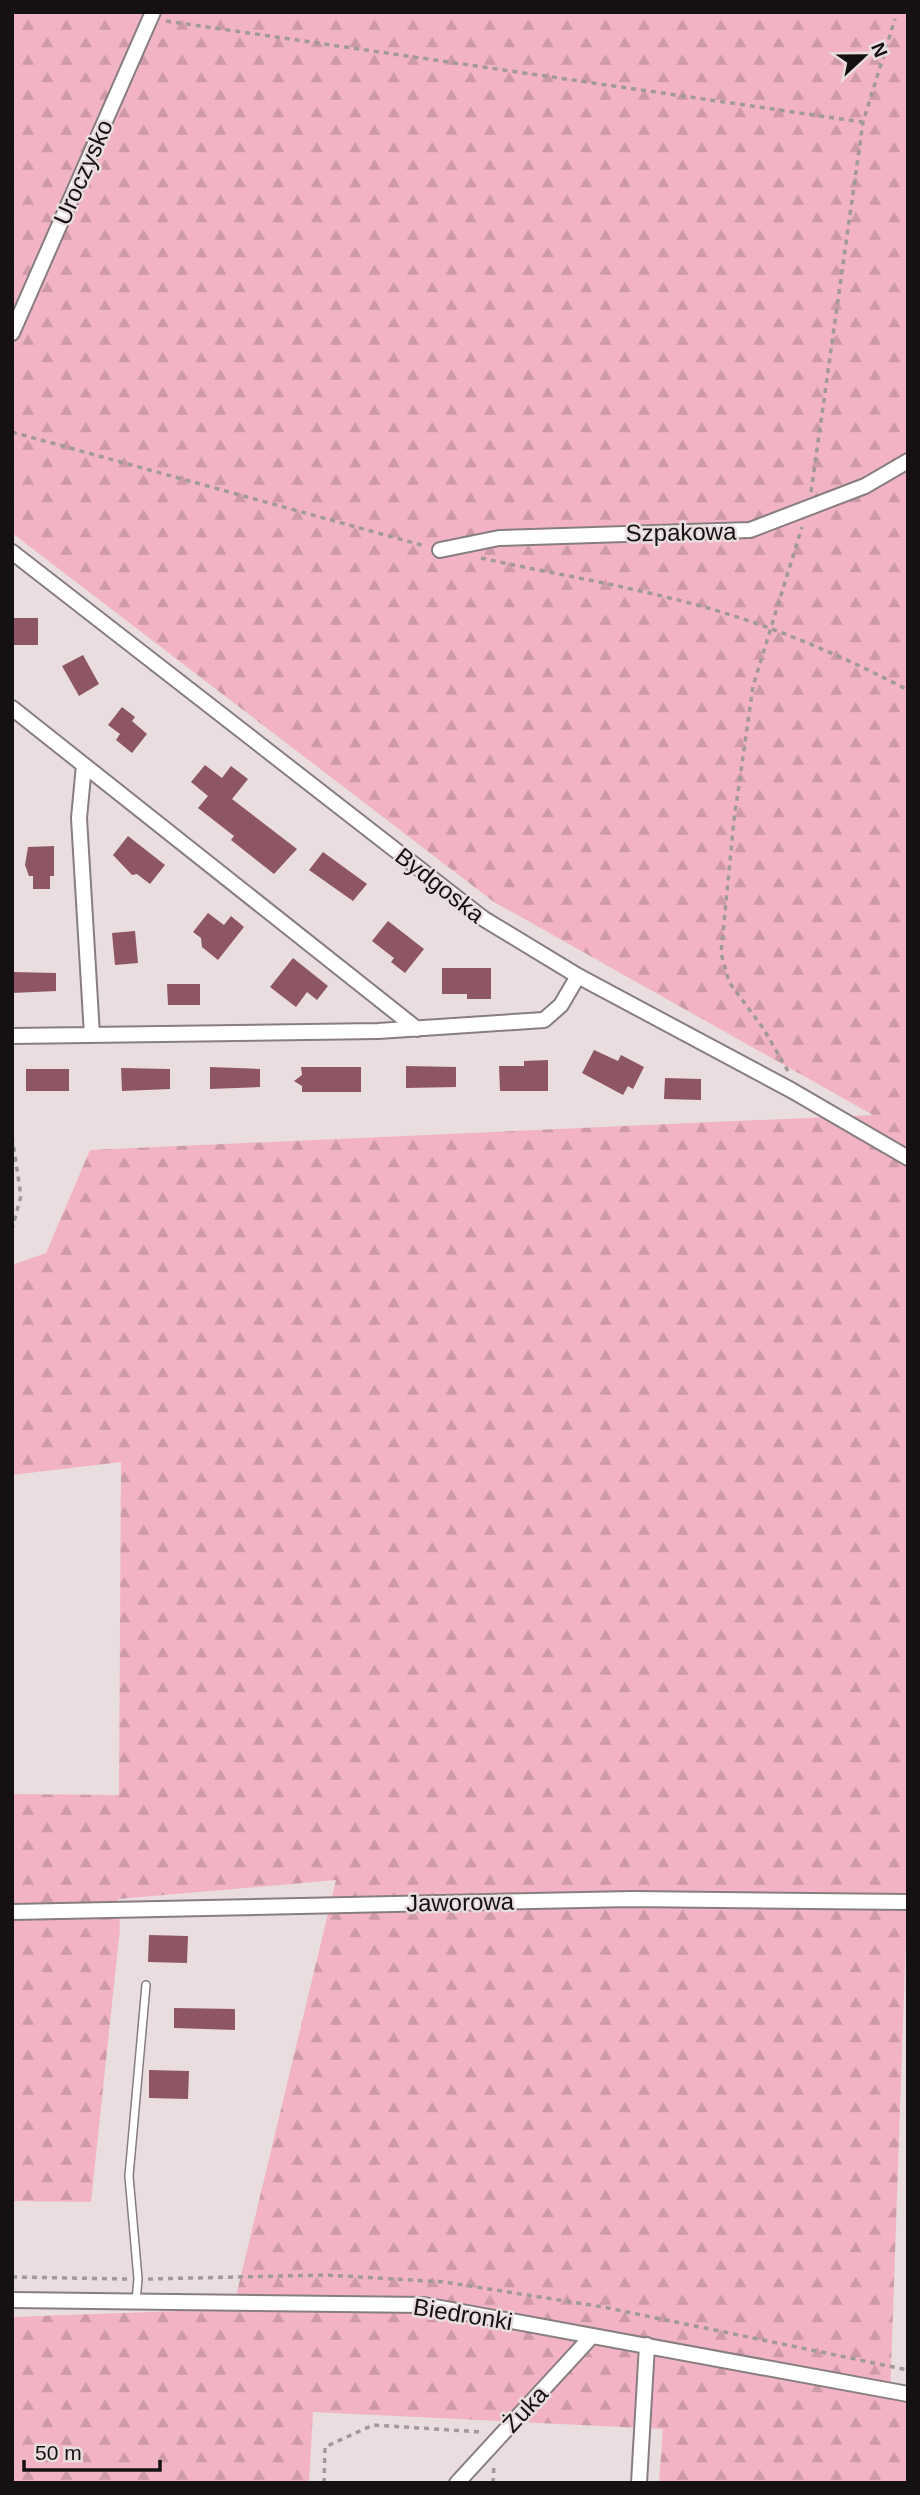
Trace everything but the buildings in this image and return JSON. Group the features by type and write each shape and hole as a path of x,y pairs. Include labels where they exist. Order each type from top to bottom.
{"street":[{"name":"Uroczysko","path":"12,332 152,16"},
{"name":"Szpakowa","path":"440,550 499,538 592,533 730,533 767,526 865,486 908,461"},
{"name":"Bydgoska","path":"12,552 484,919 578,976 791,1090 908,1158"},
{"path":"12,708 417,1029"},
{"path":"84,765 79,818 92,1035"},
{"path":"12,1036 417,1029 544,1020 561,1005 578,976"},
{"name":"Jaworowa","path":"12,1912 632,1899 908,1902"},
{"name":"Biedronki","path":"12,2300 424,2305 908,2394"},
{"name":"Żuka","path":"457,2483 592,2336"},
{"path":"639,2483 647,2345"}],"lane":[{"path":"136,2302 138,2279 129,2176 146,1985"}],"path":[{"path":"152,16 863,122"},
{"path":"791,1090 790,1076 783,1058 729,982 721,953 734,820 753,686 808,509 863,122 895,19"},
{"path":"12,1137 20,1196 12,1229"},
{"path":"324,2483 325,2447 373,2425 444,2428 502,2435"}],"green space":[{"path":"12,12 908,12 908,1880 890,2398 908,2401 908,2483 659,2483 663,2429 313,2412 309,2483 12,2483 12,2317 233,2309 336,1880 118,1899 120,1928 91,2202 12,2201 12,1794 119,1795 121,1462 12,1475 12,1265 46,1253 90,1150 873,1115 494,902 12,533"}]}
